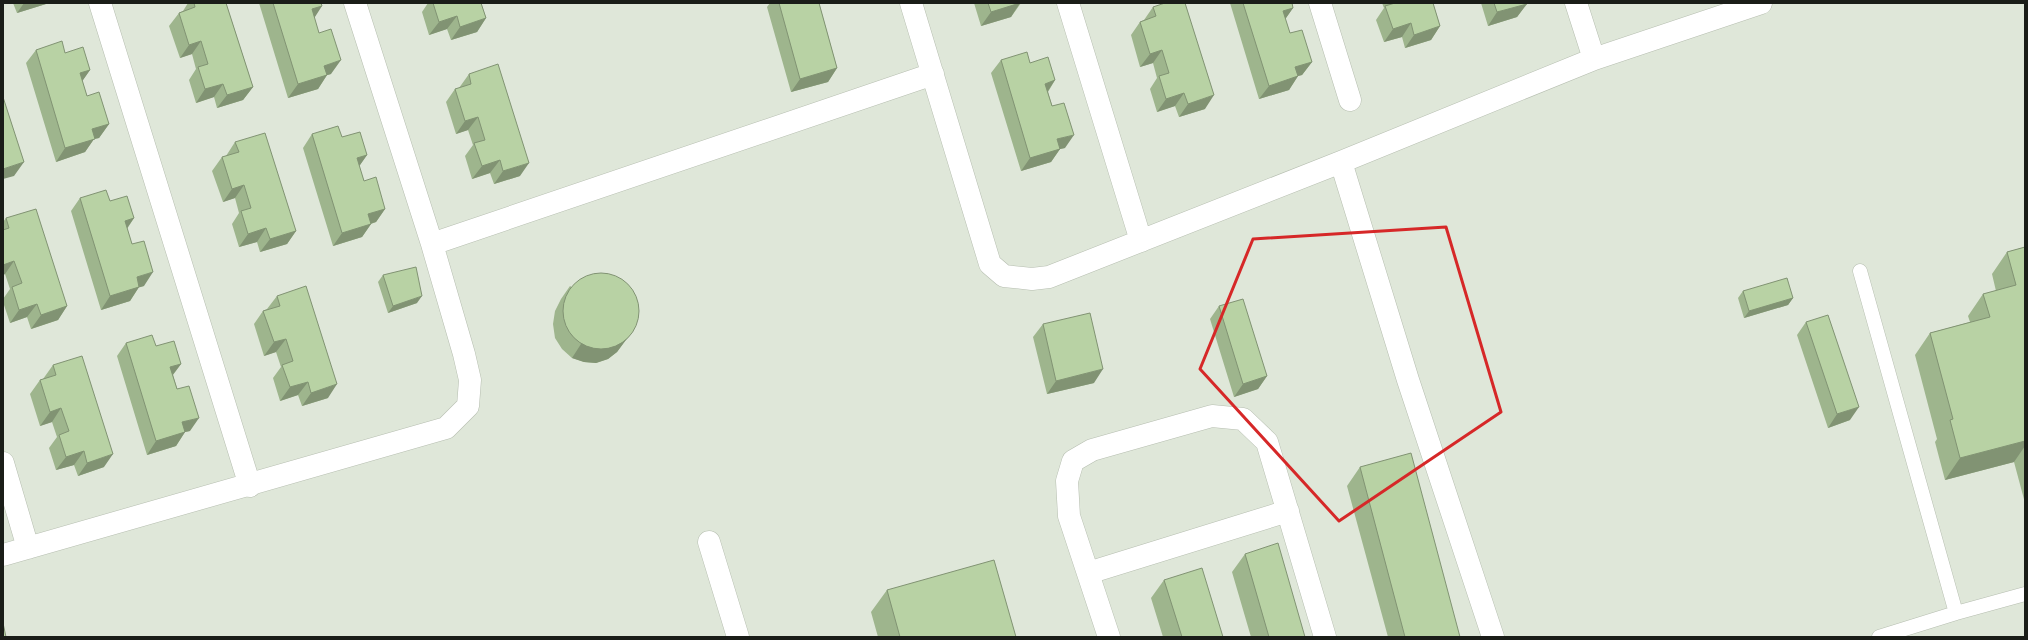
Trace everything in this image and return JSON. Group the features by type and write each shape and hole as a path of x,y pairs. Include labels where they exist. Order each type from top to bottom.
{"street":[{"path":"100,3 250,486"},
{"path":"3,555 250,486 419,434 446,428 468,406 470,380 464,354 432,244 355,3"},
{"path":"911,3 990,264 1004,276 1032,279 1049,277 1141,241 1341,162 1594,58 1761,3"},
{"path":"1068,3 1141,241"},
{"path":"1320,3 1350,100"},
{"path":"1576,3 1594,58"},
{"path":"432,244 933,74"},
{"path":"1341,162 1408,380 1493,637"},
{"path":"1109,637 1069,516 1067,481 1073,461 1092,450 1212,416 1243,419 1267,442 1325,637"},
{"path":"3,463 28,548"},
{"path":"1088,573 1288,511"},
{"path":"709,542 738,637"}],"lane":[{"path":"1860,271 1956,613"},
{"path":"1879,637 1956,613 2025,594"}],"highlighted area":[{"path":"1446,227 1501,412 1339,521 1200,369 1253,239"}],"building":[{"path":"194,3 226,3 253,87 227,95 223,84 205,89 198,67 208,64 201,41 189,45 179,13 195,7"},
{"path":"273,3 321,3 322,6 312,9 319,33 331,29 341,60 324,66 327,75 298,84"},
{"path":"433,3 481,3 486,18 460,27 457,16 439,22"},
{"path":"779,3 819,3 837,68 800,79"},
{"path":"988,3 1020,3 991,12"},
{"path":"1165,3 1185,3 1214,95 1188,104 1184,93 1166,99 1159,76 1169,73 1162,50 1150,54 1140,22 1156,16 1153,7"},
{"path":"1243,3 1292,3 1293,8 1283,11 1290,33 1302,30 1312,62 1295,67 1298,76 1269,86"},
{"path":"1395,3 1433,3 1440,26 1414,35 1411,23 1393,29 1385,6"},
{"path":"1494,3 1527,3 1527,4 1497,12"},
{"path":"62,41 65,53 83,47 90,70 80,73 87,96 99,92 109,124 92,129 95,139 65,148 36,50"},
{"path":"1027,52 1030,63 1048,57 1055,80 1045,84 1052,106 1064,103 1074,135 1057,139 1060,149 1030,158 1001,60"},
{"path":"498,64 529,163 503,171 500,160 482,166 474,143 485,140 478,117 465,121 455,89 471,84 469,74"},
{"path":"3,97 24,162 3,169"},
{"path":"338,126 342,137 360,132 367,155 357,158 364,181 376,177 385,209 368,214 371,224 342,233 312,134"},
{"path":"265,133 296,231 270,239 266,228 248,234 241,211 251,208 244,185 232,189 222,157 239,152 235,142"},
{"path":"106,190 110,201 127,196 134,218 125,221 132,244 144,241 153,272 137,277 139,287 110,296 80,198"},
{"path":"36,209 67,306 41,315 37,304 19,310 12,287 22,283 14,261 3,265 3,230 9,228 6,218"},
{"path":"2025,247 2025,441 1960,458 1950,420 1953,419 1930,333 1990,317 1983,294 2016,285 2007,252"},
{"path":"416,267 422,296 393,306 383,275"},
{"path":"594,273 608,273 622,279 633,290 639,304 639,318 636,326 628,338 622,343 608,349 594,349 580,343 569,332 563,318 563,304 569,290 580,279"},
{"path":"1787,278 1793,298 1749,311 1743,291"},
{"path":"306,286 337,384 311,393 308,382 290,387 282,365 293,361 286,339 274,342 263,311 280,306 277,296"},
{"path":"1243,299 1267,376 1243,384 1219,306"},
{"path":"1090,313 1103,369 1056,381 1043,324"},
{"path":"1828,315 1859,407 1837,414 1806,322"},
{"path":"152,335 156,346 174,341 181,364 170,367 177,389 189,386 199,418 182,422 185,432 156,441 126,343"},
{"path":"82,356 113,454 87,463 84,451 66,457 59,435 69,431 61,408 50,412 40,380 56,375 53,365"},
{"path":"1411,453 1460,637 1405,637 1360,467"},
{"path":"1278,543 1305,637 1269,637 1245,554"},
{"path":"994,560 1016,637 900,637 887,590"},
{"path":"1202,568 1223,637 1182,637 1164,580"},
{"path":"3,623 6,637 3,637"}]}
